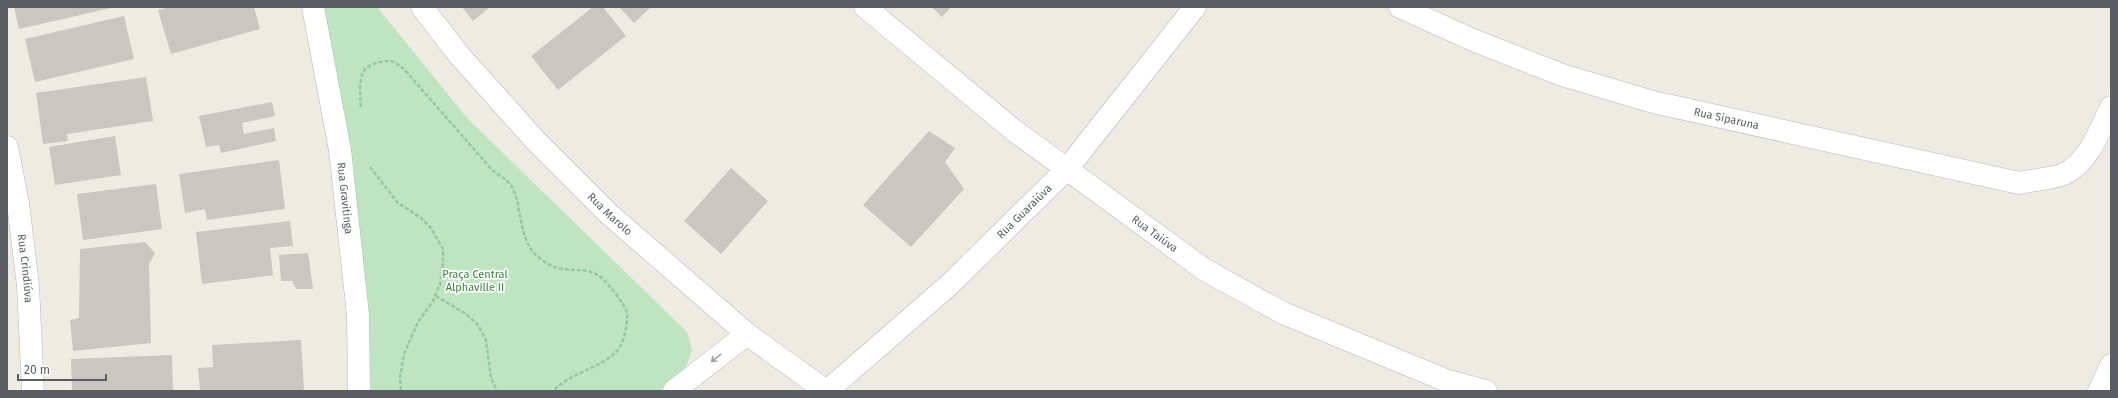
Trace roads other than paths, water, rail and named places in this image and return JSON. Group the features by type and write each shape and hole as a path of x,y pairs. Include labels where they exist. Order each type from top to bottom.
{"street":[{"name":"Rua Gravitinga","path":"313,7 340,150 358,314 359,391"},
{"name":"Rua Marolo","path":"422,7 459,55 540,145 609,214 747,334 826,391"},
{"name":"Rua Taiúva","path":"866,7 1016,132 1205,270 1283,313 1445,380 1486,391"},
{"name":"Rua Guaraiúva","path":"826,391 949,285 1067,169 1195,7"},
{"name":"Rua Siparuna","path":"1400,7 1473,40 1562,75 1653,102 2019,183 2064,174 2085,157 2099,133 2111,107"},
{"name":"Rua Crindiúva","path":"7,147 18,202 28,286 33,391"},
{"path":"674,391 747,334"},
{"path":"2100,391 2111,365"}],"park label":[{"name":"Praça Central Alphaville II","path":"475,280"}]}
